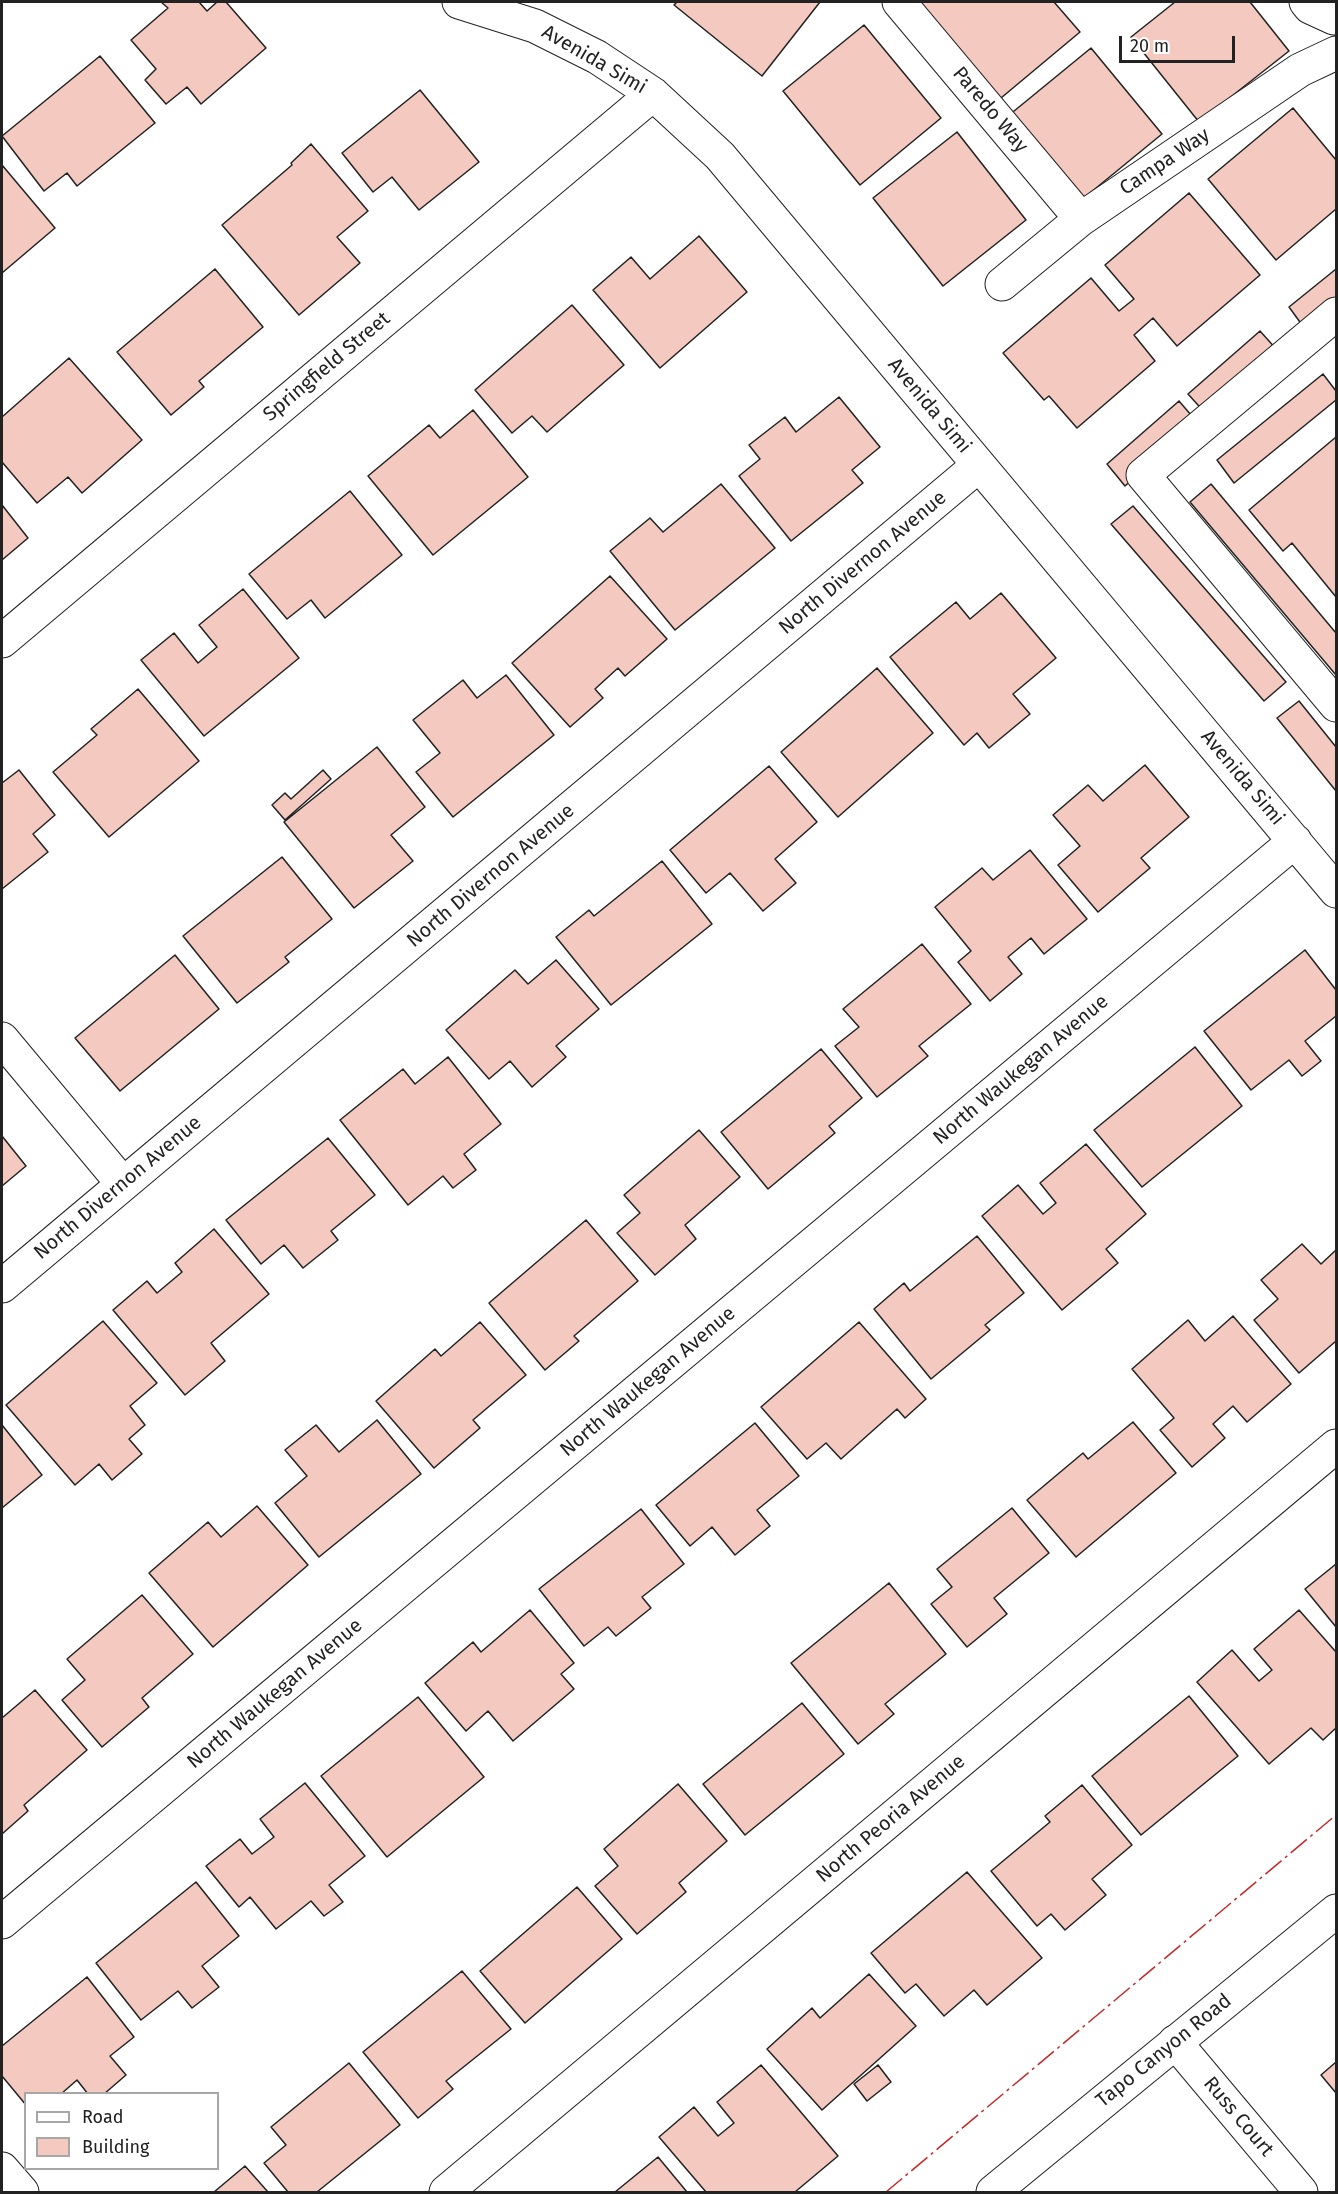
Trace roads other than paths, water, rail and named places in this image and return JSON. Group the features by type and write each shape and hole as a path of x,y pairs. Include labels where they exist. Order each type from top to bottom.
{"street":[{"name":"Avenida Simi","path":"459,2 535,26 597,57 652,94 720,156 1336,891"},
{"name":"Paredo Way","path":"899,2 1081,219"},
{"path":"1306,2 1310,8 1335,15"},
{"name":"Campa Way","path":"1002,284 1081,219 1300,70 1336,53"},
{"name":"Springfield Street","path":"2,641 652,94"},
{"path":"1336,314 1143,475 1336,705"},
{"name":"North Divernon Avenue","path":"2,1286 979,465"},
{"name":"North Waukegan Avenue","path":"2,1922 1295,841"},
{"path":"2,1039 123,1184"},
{"name":"North Peoria Avenue","path":"446,2193 1336,1446"},
{"name":"Tapo Canyon Road","path":"993,2193 1336,1911"},
{"name":"Russ Court","path":"1175,2042 1301,2193"},
{"path":"2,2169 22,2193"}]}
